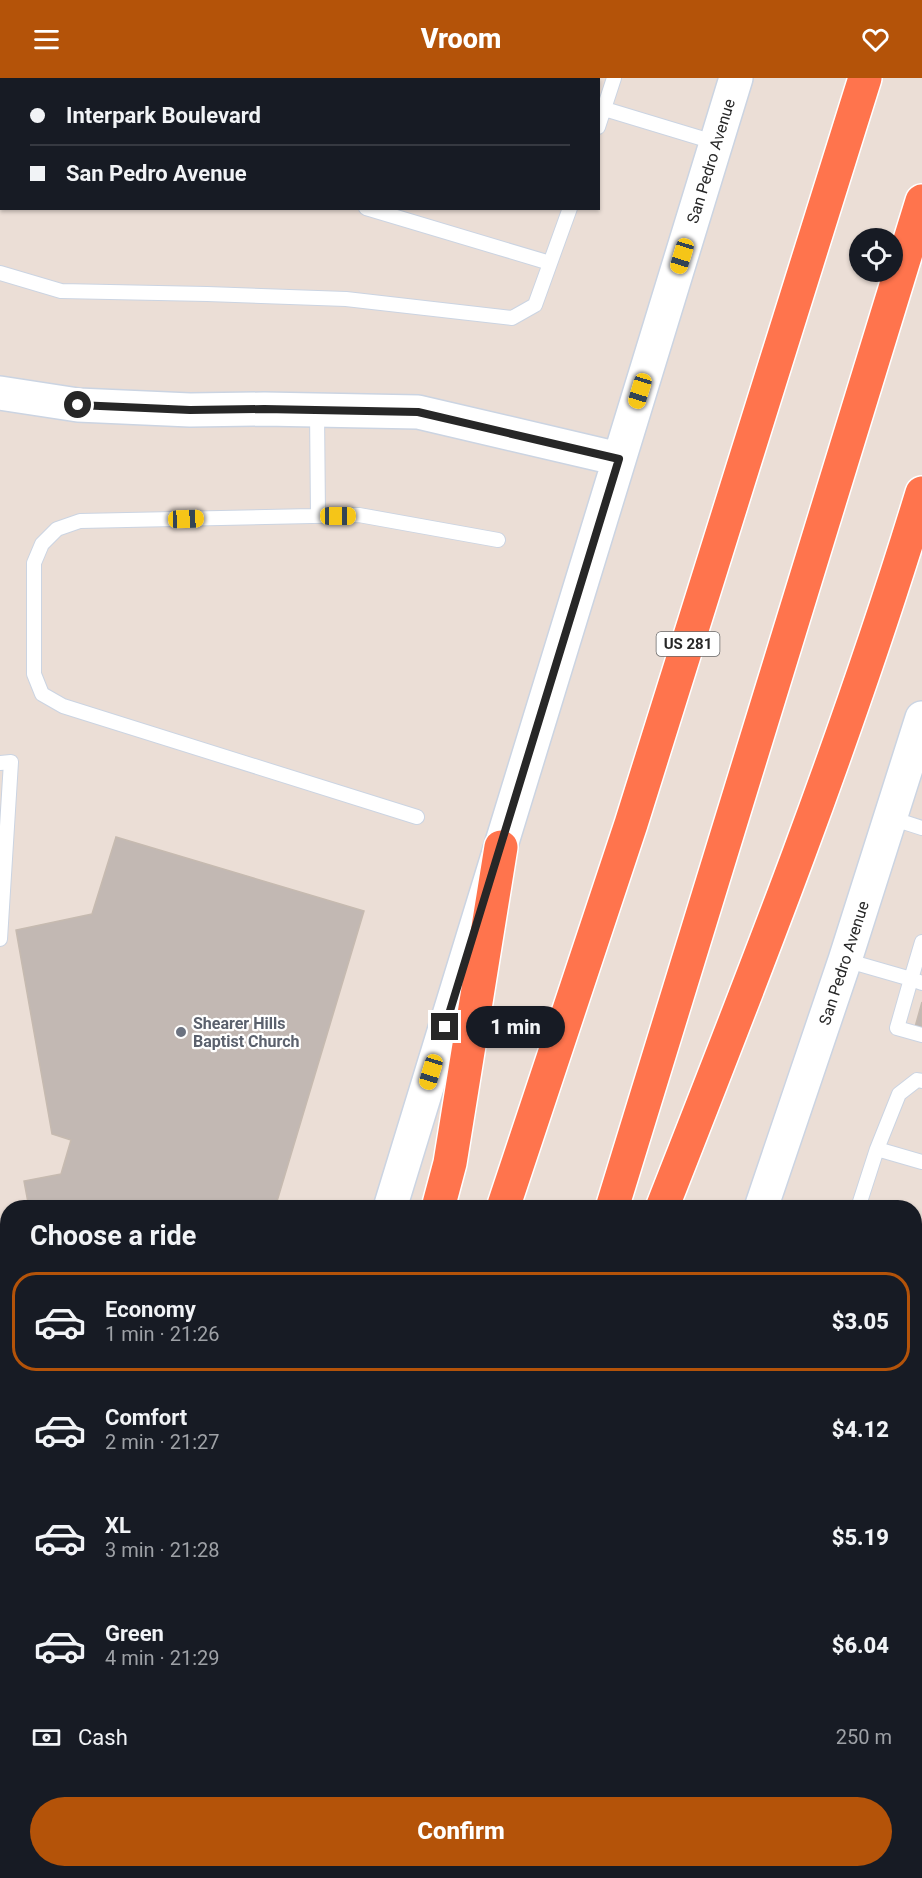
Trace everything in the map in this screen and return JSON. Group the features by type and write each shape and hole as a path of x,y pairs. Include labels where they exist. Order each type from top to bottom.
{"highway":[{"name":"US 281","path":"506,1200 631,824 865,78"},
{"path":"614,1200 922,201"},
{"path":"665,1200 771,929 885,611 922,493"},
{"path":"440,1200 450,1163 501,847"}],"main road":[{"name":"San Pedro Avenue","path":"392,1200 736,78"},
{"path":"0,393 78,405 190,410 418,412 619,459"},
{"name":"San Pedro Avenue","path":"764,1200 845,960 922,718"}],"lane":[{"path":"614,78 602,108 717,143"},
{"path":"373,210 550,263"},
{"path":"0,273 61,291 346,299 512,318 535,305 569,210"},
{"path":"317,410 318,516"},
{"path":"417,817 63,706 42,694 34,674 34,563 42,544 57,529 80,522 359,515 498,540"},
{"path":"0,763 11,762 0,939"},
{"path":"891,818 922,828"},
{"path":"922,943 916,981 897,1028 922,1035"},
{"path":"845,960 916,981"},
{"path":"861,1200 877,1149 899,1094 917,1080 922,1081"},
{"path":"877,1149 922,1162"}],"building":[{"name":"Shearer Hills Baptist Church","path":"116,837 364,911 277,1200 28,1200 24,1181 61,1174 71,1140 52,1134 16,930 92,914"},
{"path":"922,1002 922,1029 915,1027"}],"place":[{"name":"Shearer Hills Baptist Church","path":"181,1032"}],"route":[{"path":"78,405 190,410 418,412 619,459 445,1027"}]}
